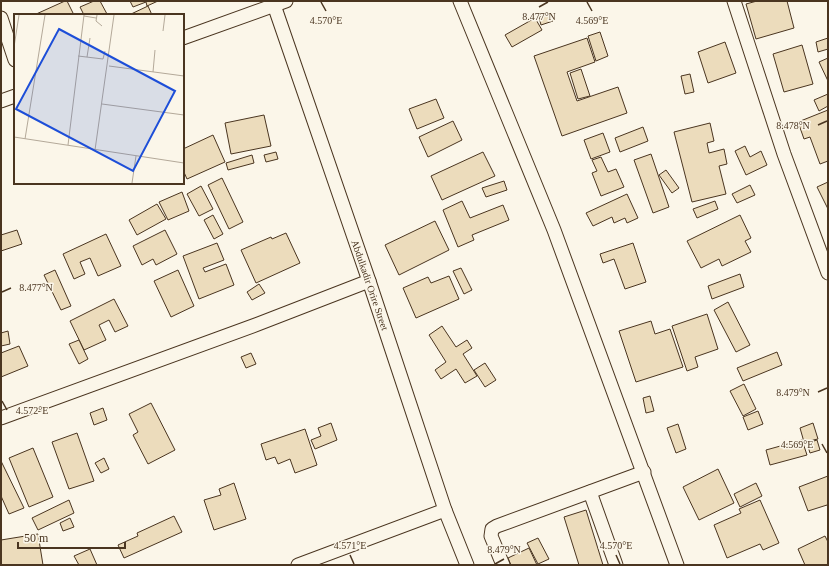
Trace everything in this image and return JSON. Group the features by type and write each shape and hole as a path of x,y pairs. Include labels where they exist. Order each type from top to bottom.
{"street":[{"path":"460,1 554,230 677,565"},
{"path":"734,1 784,154 828,273"},
{"path":"184,38 280,3"},
{"name":"Abdulkadir Orire Street","path":"280,3 369,281 445,510 466,565"},
{"path":"1,18 14,57"},
{"path":"1,101 14,96"},
{"path":"1,418 258,324 369,281"},
{"path":"503,565 491,536 492,530 497,526 644,472"},
{"path":"590,492 616,565"},
{"path":"298,565 445,510"}],"building":[{"path":"67,1 74,14 36,14"},
{"path":"94,1 100,1 107,14 84,14 80,7"},
{"path":"130,1 158,1 147,6 146,2 133,7"},
{"path":"757,1 787,1 794,28 756,39 746,4"},
{"path":"148,6 152,14 131,14"},
{"path":"551,14 553,21 541,25 539,17"},
{"path":"535,18 542,30 512,47 505,35"},
{"path":"600,32 608,56 596,61 588,36"},
{"path":"587,38 595,62 567,72 577,101 618,87 627,113 562,136 534,56"},
{"path":"828,38 828,49 818,52 816,42"},
{"path":"725,42 736,73 708,83 698,52"},
{"path":"802,45 813,84 784,92 773,54"},
{"path":"828,58 828,81 819,62"},
{"path":"581,69 590,96 578,99 570,73"},
{"path":"690,74 694,92 685,94 681,76"},
{"path":"828,94 828,106 819,111 814,100"},
{"path":"436,99 444,118 417,129 409,109"},
{"path":"828,110 828,161 820,164 810,137 804,139 798,122"},
{"path":"264,115 271,146 231,154 225,123"},
{"path":"453,121 462,140 428,157 419,137"},
{"path":"710,123 714,141 707,143 709,153 724,149 727,164 719,166 726,194 692,202 674,132"},
{"path":"643,127 648,141 620,152 615,138"},
{"path":"603,133 610,152 591,159 584,140"},
{"path":"213,135 225,162 187,179 184,172 184,149"},
{"path":"745,146 750,157 761,151 767,165 746,175 735,151"},
{"path":"276,152 278,159 266,162 264,155"},
{"path":"483,152 495,176 442,200 431,176"},
{"path":"651,154 669,207 653,213 634,160"},
{"path":"252,155 254,163 228,170 226,163"},
{"path":"601,157 608,172 616,169 624,187 601,196 592,173 597,171 592,160"},
{"path":"666,170 679,188 672,193 659,175"},
{"path":"222,178 243,222 229,229 208,185"},
{"path":"504,181 507,190 486,197 482,188"},
{"path":"828,182 828,209 817,187"},
{"path":"750,185 755,195 737,203 732,194"},
{"path":"201,186 213,209 199,216 187,194"},
{"path":"182,192 189,211 168,220 159,202"},
{"path":"627,194 638,218 627,223 625,218 614,223 612,217 593,226 586,213"},
{"path":"462,201 470,218 503,205 509,220 472,235 474,240 458,247 443,210"},
{"path":"715,201 718,209 697,218 693,209"},
{"path":"157,204 166,219 137,235 129,220"},
{"path":"213,215 223,234 214,239 204,220"},
{"path":"740,215 751,238 745,241 751,252 722,266 719,259 701,268 687,241"},
{"path":"435,221 449,250 399,275 385,245"},
{"path":"17,230 22,244 1,251 1,235"},
{"path":"165,230 177,254 156,265 153,259 142,265 133,246"},
{"path":"286,233 300,263 256,283 241,250 271,237 272,239"},
{"path":"106,234 121,266 98,276 90,258 80,262 85,274 74,279 63,254"},
{"path":"217,243 224,260 203,268 205,272 226,264 234,285 199,299 183,256"},
{"path":"633,243 646,282 625,289 614,259 603,263 600,254"},
{"path":"461,268 472,290 464,294 453,271"},
{"path":"55,270 71,306 61,310 44,275"},
{"path":"178,270 194,306 171,317 154,281"},
{"path":"740,274 744,287 712,299 708,286"},
{"path":"449,276 459,299 416,318 403,288 428,277 431,283"},
{"path":"259,284 265,293 252,300 247,292"},
{"path":"114,299 128,326 115,332 109,320 99,325 106,340 84,350 70,321"},
{"path":"728,302 750,345 736,352 714,310"},
{"path":"707,314 718,349 695,357 698,367 687,371 672,326"},
{"path":"651,321 655,334 670,329 683,367 636,382 619,331"},
{"path":"442,326 456,347 467,340 472,348 463,354 477,376 465,383 456,369 441,379 435,370 446,362 429,335"},
{"path":"8,331 10,344 1,346 1,333"},
{"path":"79,340 88,359 79,364 69,344"},
{"path":"19,346 28,366 1,377 1,353"},
{"path":"777,352 782,365 743,381 737,368"},
{"path":"251,353 256,364 246,368 241,357"},
{"path":"485,363 496,380 485,387 474,370"},
{"path":"744,384 756,409 743,416 730,391"},
{"path":"650,396 654,411 646,413 643,398"},
{"path":"151,403 175,450 148,464 133,435 138,432 129,414"},
{"path":"103,408 107,420 94,425 90,413"},
{"path":"758,411 763,424 748,430 743,417"},
{"path":"331,423 337,440 315,449 311,440 321,436 318,428"},
{"path":"813,423 818,439 804,442 800,428"},
{"path":"678,424 686,449 676,453 667,428"},
{"path":"305,429 317,465 295,473 290,459 278,464 275,457 266,460 261,444"},
{"path":"77,433 94,481 69,489 52,442"},
{"path":"802,440 807,455 770,465 766,450"},
{"path":"817,440 820,450 810,453 807,443"},
{"path":"33,448 53,497 29,507 9,458"},
{"path":"104,458 109,469 101,473 95,463"},
{"path":"1,461 24,508 9,514 1,496"},
{"path":"718,469 734,503 699,520 683,487"},
{"path":"828,476 828,507 827,505 808,511 799,487"},
{"path":"234,483 246,519 214,530 204,500 221,495 219,489"},
{"path":"756,483 762,496 740,507 734,494"},
{"path":"69,500 74,513 38,530 32,518"},
{"path":"760,500 779,543 763,550 760,544 727,558 714,525 741,513 739,509"},
{"path":"586,510 603,565 579,565 564,517"},
{"path":"174,516 182,532 124,558 118,545 138,536 137,533"},
{"path":"70,518 74,527 63,531 60,523"},
{"path":"38,534 43,565 1,565 1,540"},
{"path":"825,536 828,542 828,565 805,565 798,549"},
{"path":"538,538 549,559 538,564 527,543"},
{"path":"529,548 537,565 511,565 508,558"},
{"path":"90,549 97,565 79,565 74,556"}]}
